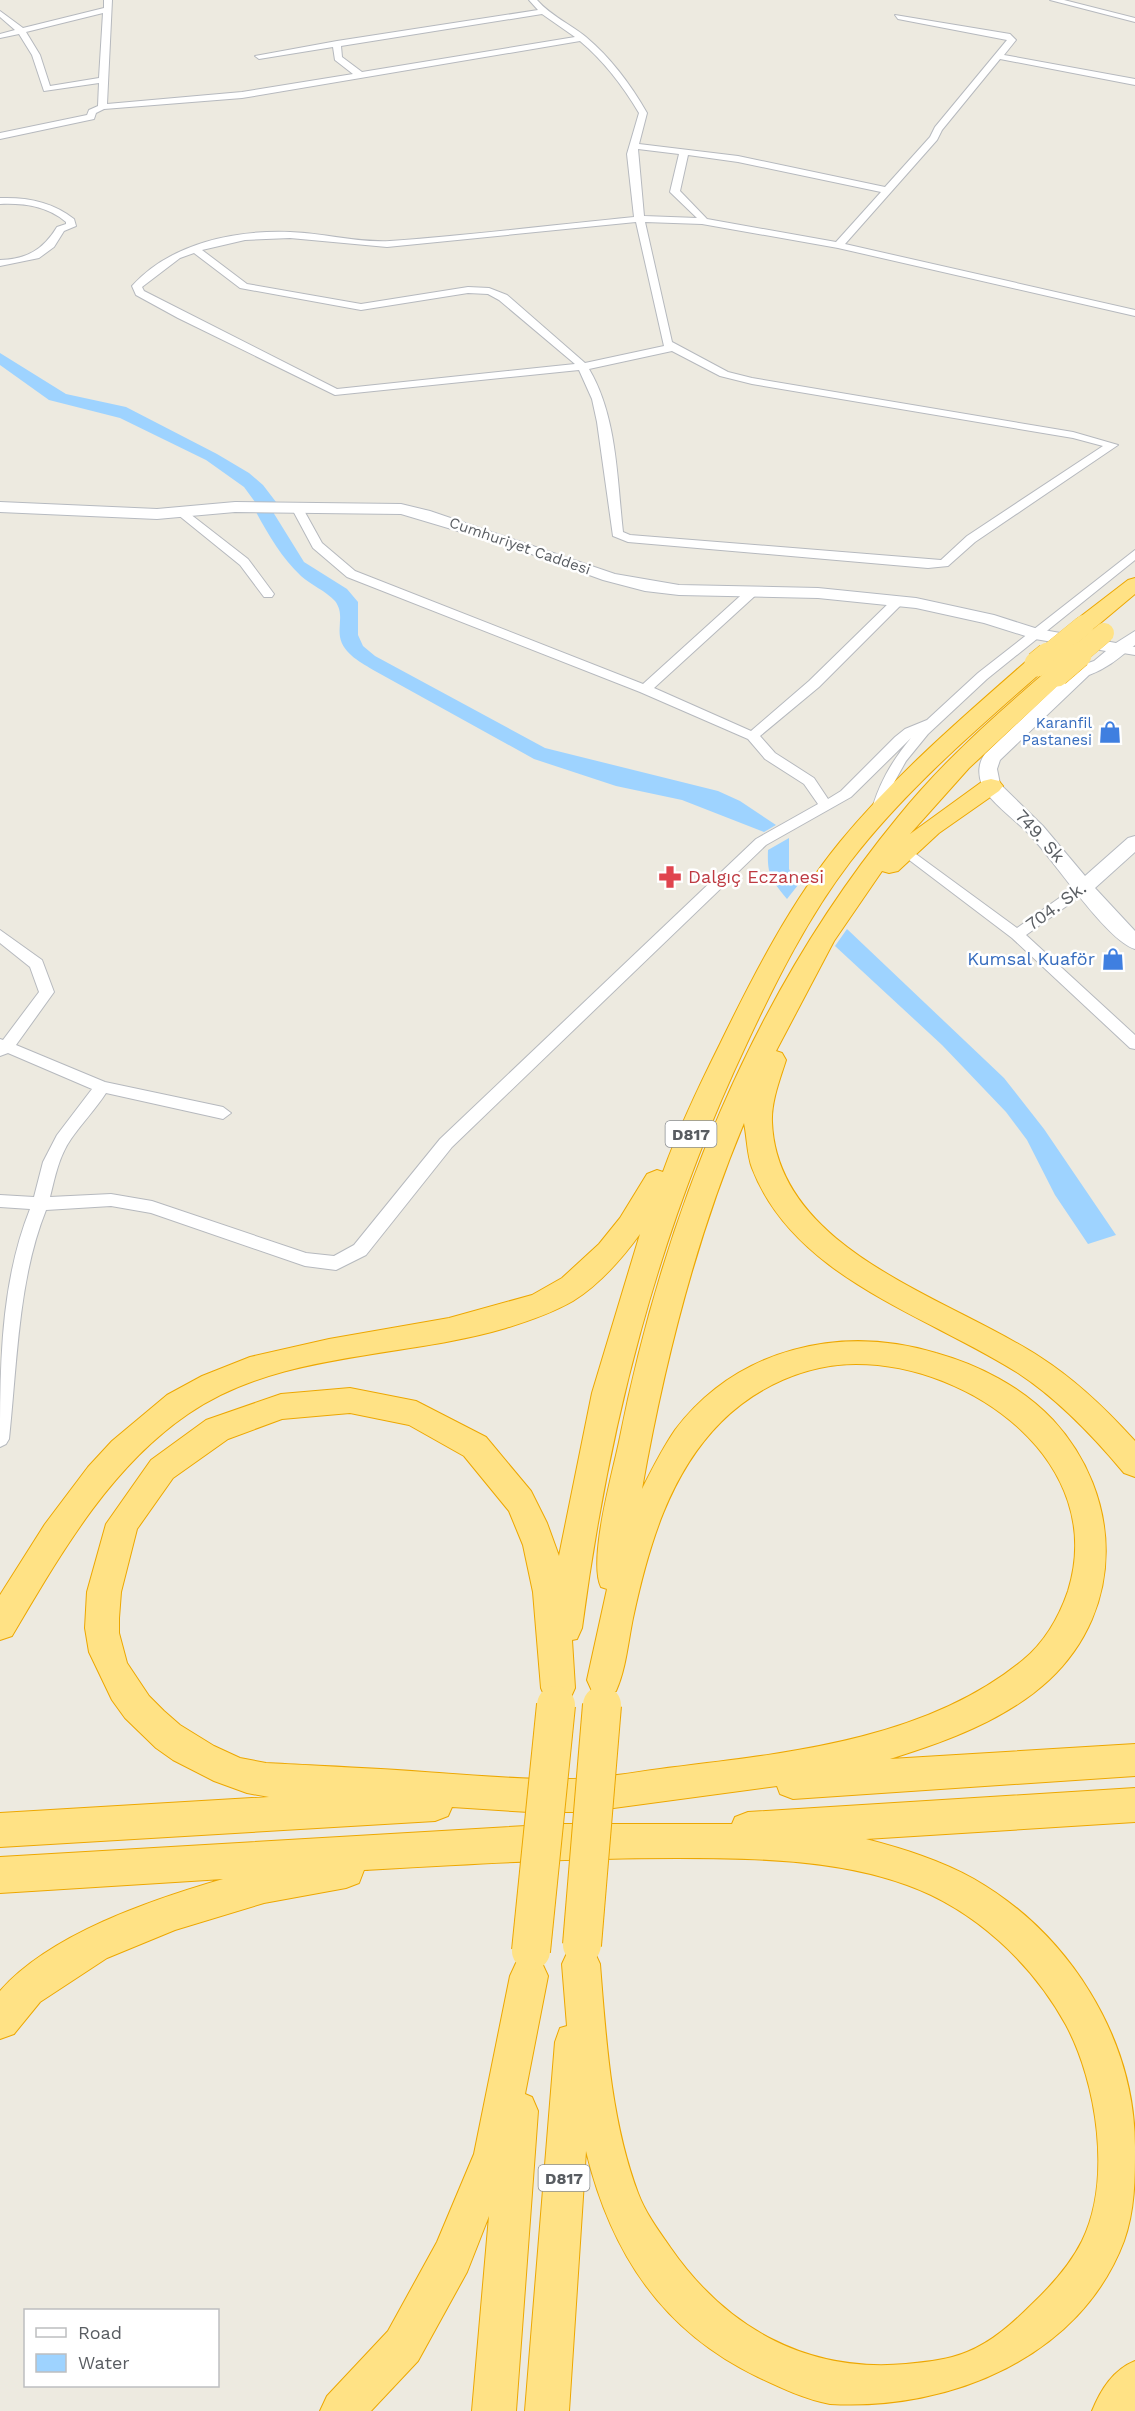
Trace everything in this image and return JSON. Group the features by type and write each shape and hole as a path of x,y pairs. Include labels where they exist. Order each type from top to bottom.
{"highway":[{"name":"D817","path":"547,2411 581,1954 615,1544 656,1345 687,1241 721,1146 756,1064 827,932 907,821 1047,669 1094,629 1135,584"},
{"name":"D817","path":"1094,629 1135,607"},
{"name":"D817","path":"494,2411 530,1964 557,1697 579,1528 620,1337 655,1229 692,1133 729,1051 777,957 831,871 877,816 980,713 1047,669"},
{"path":"857,889 874,880 905,850 991,780"},
{"path":"795,989 769,1073 758,1121 764,1165 784,1202 815,1237 863,1273 1037,1372 1080,1404 1135,1464"},
{"path":"0,1625 59,1530 94,1482 133,1439 180,1404 237,1374 297,1358 460,1329 524,1311 571,1287 604,1259 639,1215 729,1051"},
{"path":"557,1697 552,1602 539,1545 521,1502 491,1459 452,1429 401,1408 338,1399 284,1404 235,1420 187,1447 145,1487 118,1530 104,1583 102,1638 120,1683 153,1727 197,1756 255,1779 571,1796 765,1773 864,1752 957,1721 1013,1690 1054,1654 1079,1614 1091,1573 1091,1527 1080,1483 1049,1436 1021,1408 980,1381 922,1359 863,1352 806,1358 753,1380 706,1417 673,1459 640,1530 620,1595 603,1692"},
{"path":"0,1830 1135,1760"},
{"path":"0,1875 1135,1804"},
{"path":"569,1841 755,1844 832,1851 903,1866 964,1894 1025,1938 1072,1994 1099,2049 1116,2118 1117,2184 1102,2243 1068,2299 1018,2348 964,2375 904,2387 831,2383 762,2357 700,2318 656,2264 622,2208 600,2133 588,2058 581,1954"},
{"path":"0,2020 27,1989 94,1946 172,1912 264,1885 375,1864 521,1844"},
{"path":"342,2411 404,2346 452,2257 494,2154 530,1964"},
{"path":"1114,2411 1135,2382"}],"street":[{"path":"194,249 244,286 361,308 468,290 495,291 504,296 523,316 582,366 598,399 617,534 628,538 928,564 944,563 971,539 1112,445 1073,435 752,381 724,374 667,344 640,219 632,154 643,113 625,81 582,38 542,12 533,0"},
{"path":"1054,0 1135,20"},
{"path":"1066,4 1080,0"},
{"path":"0,36 107,5 102,107"},
{"path":"259,56 542,12"},
{"path":"0,13 22,30 33,46 47,89 103,80"},
{"path":"838,245 934,138 938,129 1001,57 1012,40 1007,36 898,17"},
{"path":"0,136 91,117 92,112 102,107 242,95 582,38"},
{"path":"338,43 338,58 360,75"},
{"path":"1001,57 1135,82"},
{"path":"635,146 738,159 886,190"},
{"path":"684,151 675,192 702,218 702,221"},
{"path":"0,201 46,206 63,213 71,221 70,226 60,229 49,246 35,256 22,263 0,263"},
{"path":"674,347 582,366 345,393 335,392 140,293 137,286 152,272 194,249 213,243 267,235 387,244 640,219 702,221 838,245 1135,313"},
{"path":"0,494 235,507"},
{"name":"Cumhuriyet Caddesi","path":"0,507 129,513 181,512 235,507 414,511 630,583 680,590 818,593 898,601 940,608 1035,633 1128,650"},
{"path":"297,507 317,545 351,574 645,689 753,736 770,756 809,781 826,806"},
{"path":"181,512 244,562 268,594"},
{"path":"877,816 878,803 888,779 906,752 934,722 982,676 1135,554"},
{"path":"645,689 753,591"},
{"path":"753,736 814,684 898,601"},
{"path":"991,780 1014,752 1099,675 1100,665 1128,650 1135,636"},
{"path":"0,1202 40,1204 111,1200 152,1207 305,1259 336,1263 360,1250 446,1143 761,842 846,794 910,732 934,722"},
{"name":"749. Sk","path":"991,780 1135,942"},
{"name":"704. Sk.","path":"1135,842 1084,887 1017,934 1135,1044"},
{"path":"905,850 1017,934"},
{"path":"0,935 37,964 47,993 2,1047 102,1087 223,1113"},
{"path":"0,1439 18,1283 27,1236 40,1204 51,1162 65,1135 84,1114 102,1087"}],"water":[{"path":"0,353 66,394 126,407 217,454 249,473 263,485 276,502 255,502 244,487 206,460 120,418 49,400 0,365"},
{"path":"256,512 273,512 304,562 347,589 358,602 358,635 363,646 375,656 545,748 718,791 740,801 776,825 764,832 682,800 616,786 534,759 364,665 349,653 342,643 338,605 294,569 276,546"},
{"path":"789,838 789,869 798,885 787,899 771,877 768,850"},
{"path":"847,929 1004,1078 1044,1129 1116,1235 1088,1244 1055,1195 1027,1140 1006,1112 942,1045 835,946"}],"place":[{"name":"Karanfil Pastanesi","path":"1110,732"},
{"name":"Dalgıç Eczanesi","path":"670,877"},
{"name":"Kumsal Kuaför","path":"1113,959"}]}
